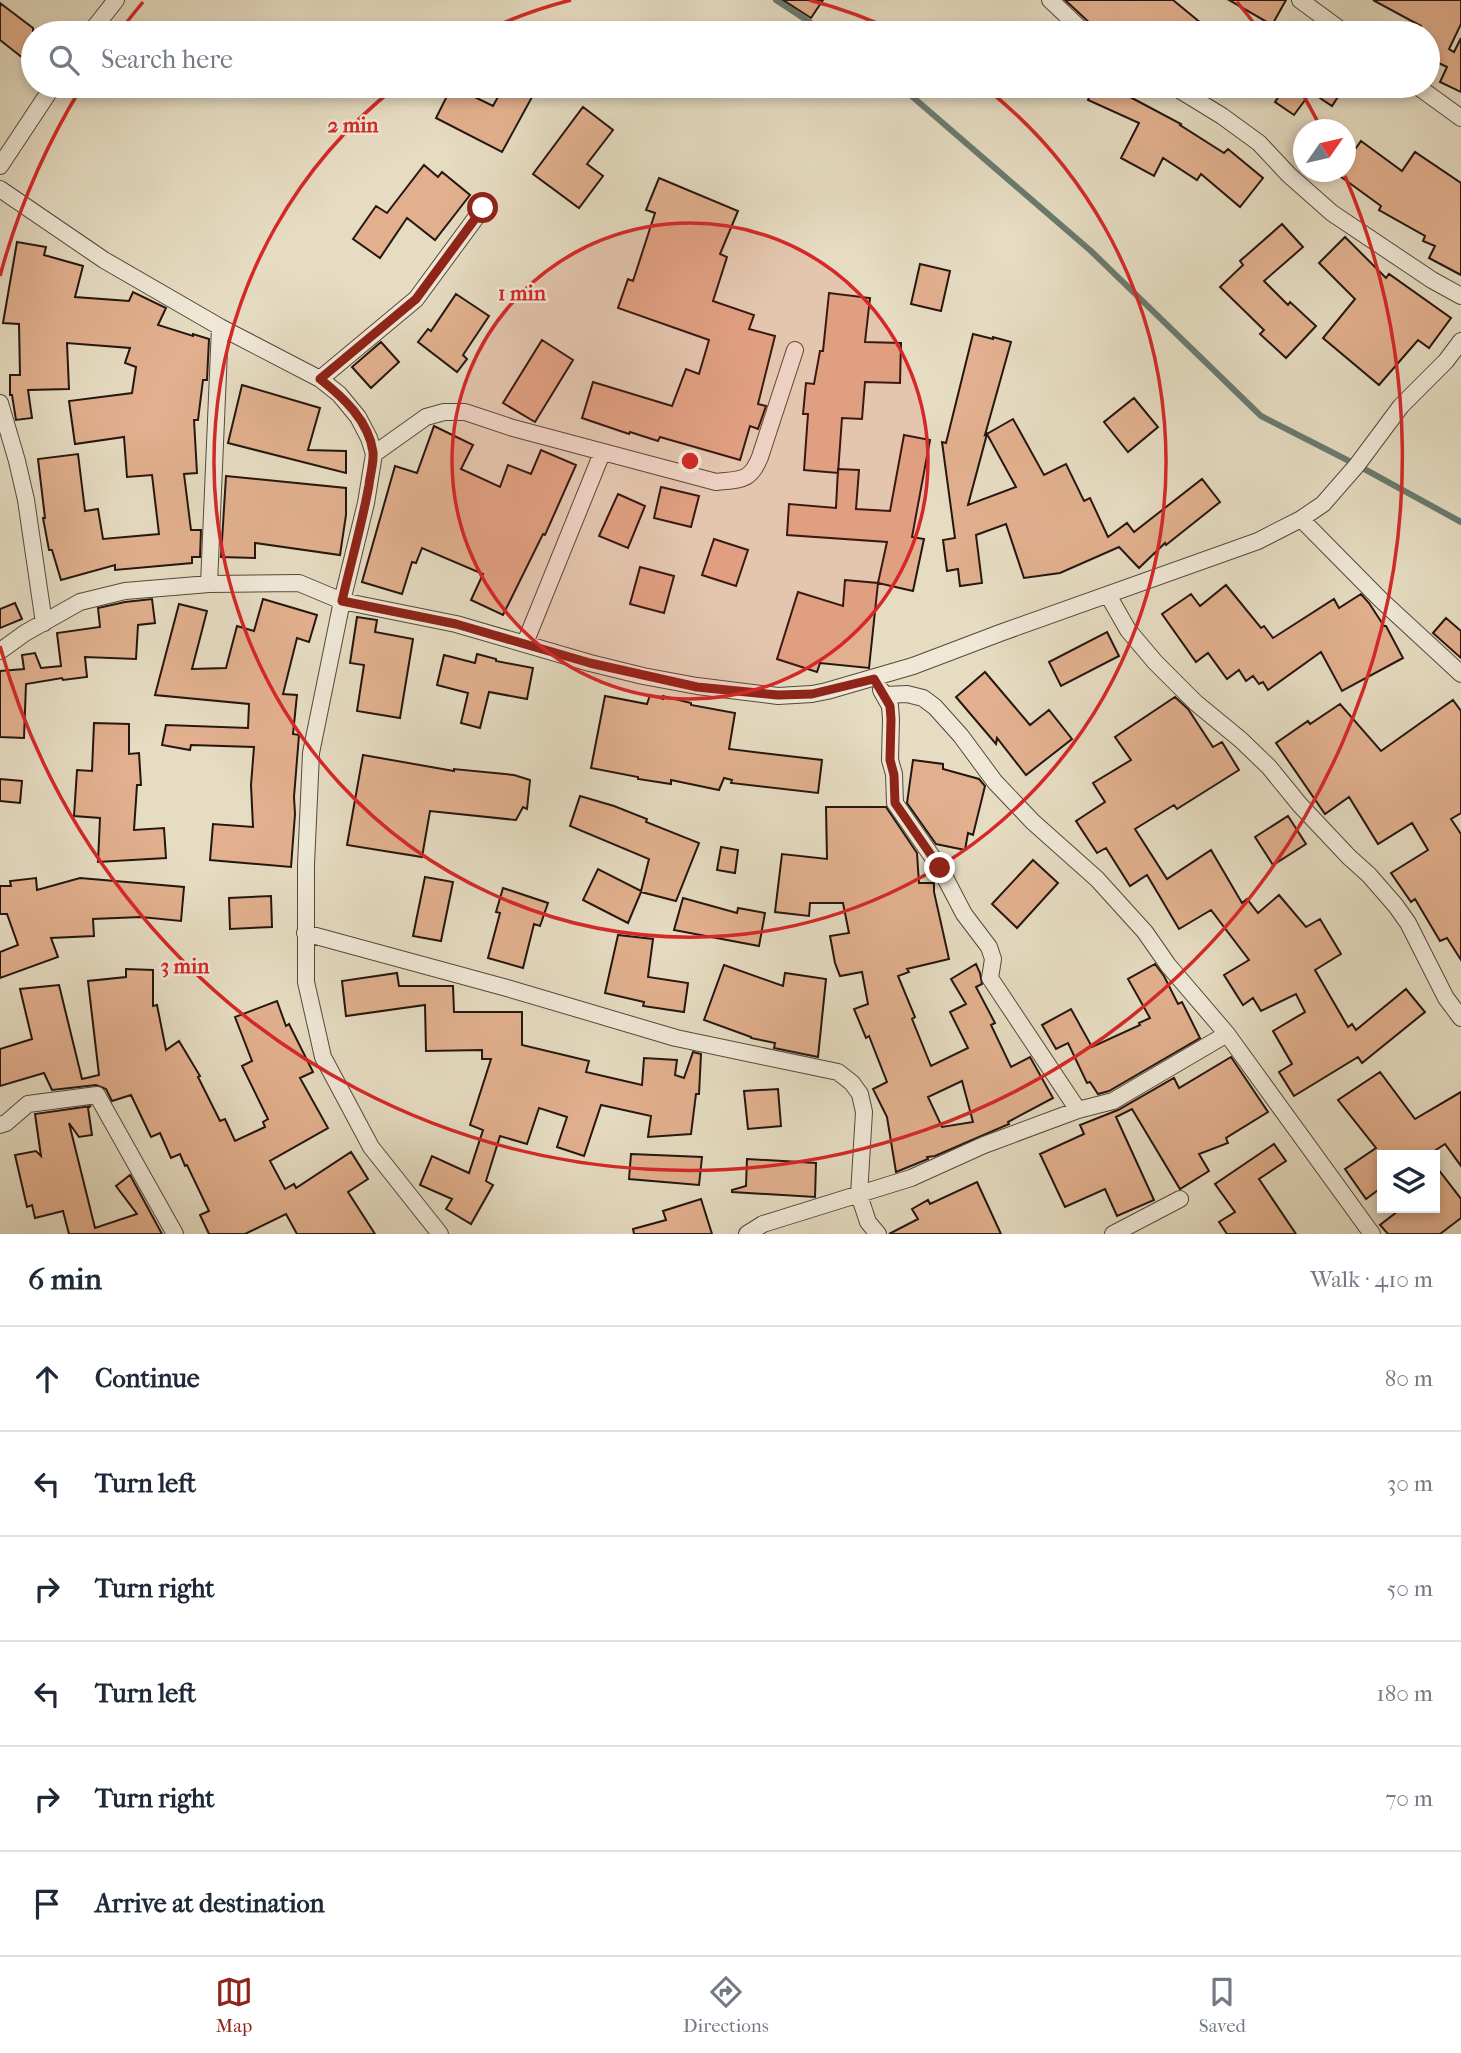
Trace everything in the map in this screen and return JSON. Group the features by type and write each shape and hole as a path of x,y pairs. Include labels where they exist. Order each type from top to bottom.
{"street":[{"path":"99,21 116,0"},
{"path":"1050,0 1072,21"},
{"path":"1300,0 1329,21"},
{"path":"0,166 45,98"},
{"path":"1192,98 1259,143 1289,175 1332,213 1432,280 1461,296"},
{"path":"1434,98 1461,118"},
{"path":"0,188 104,260 220,327 320,379 340,394 358,416 369,438 373,454 366,503 342,601 311,753 306,865 306,982 323,1057 371,1147 440,1234"},
{"path":"320,379 416,299 483,208"},
{"path":"209,584 220,327"},
{"path":"0,651 25,633 80,602 125,591 209,584 299,583 342,601 456,624 643,676 697,687 778,695 812,694 874,679 1258,541 1301,519 1323,504 1357,465 1401,406 1446,361 1461,341"},
{"path":"373,454 426,417 444,412 464,412 602,453 716,482 747,478 755,471 795,351"},
{"path":"0,403 26,500 44,623"},
{"path":"525,643 602,453"},
{"path":"1301,519 1371,590 1461,674"},
{"path":"1108,595 1128,630 1154,662 1269,767 1300,805 1396,905 1446,998 1461,1018"},
{"path":"874,679 890,706 890,760 894,775 895,803 940,868 964,914 989,947 993,959 990,978 1078,1110"},
{"path":"885,695 907,694 923,698 935,707 961,736 995,782 1033,822 1097,879 1137,923 1168,965 1227,1034 1373,1234"},
{"path":"305,933 676,1038 838,1072 852,1083 860,1094 864,1112 859,1195 868,1222 878,1234"},
{"path":"747,1234 764,1224 911,1178 984,1144 1078,1110 1113,1101 1227,1034"},
{"path":"0,1125 29,1104 97,1095 175,1234"},
{"path":"1113,1234 1180,1199"}],"building":[{"path":"783,0 823,0 811,18"},
{"path":"1065,0 1173,0 1198,21 1088,21"},
{"path":"1229,0 1286,0 1274,21 1265,21"},
{"path":"1373,0 1461,0 1461,24 1449,49 1454,52 1461,38 1461,92 1440,82 1447,67 1440,64 1440,21 1412,21"},
{"path":"0,3 24,21 21,21 21,57 0,40"},
{"path":"446,98 477,98 493,106 497,98 531,98 502,152 436,118"},
{"path":"1132,98 1181,124 1224,153 1228,149 1263,178 1240,207 1201,174 1197,180 1163,158 1154,176 1121,158 1139,123 1088,100"},
{"path":"1278,98 1307,98 1294,115 1275,102"},
{"path":"1320,98 1337,98 1332,106"},
{"path":"583,107 613,130 587,164 603,176 579,208 533,174"},
{"path":"1361,141 1402,171 1415,152 1461,183 1461,275 1429,258 1435,246 1423,241 1425,236 1379,210 1381,206 1348,182 1356,182 1356,148"},
{"path":"424,165 438,177 442,172 470,195 435,240 407,218 380,258 353,239 376,206 387,213"},
{"path":"659,178 738,211 720,254 727,257 713,301 754,315 749,329 775,336 758,404 766,406 758,429 750,426 740,460 660,437 658,441 630,432 629,434 582,418 593,382 672,406 686,369 699,374 709,340 618,308 628,279 633,281 655,213 646,210"},
{"path":"1282,224 1303,247 1264,281 1288,305 1290,302 1316,326 1286,358 1260,334 1264,330 1220,287 1243,265 1240,261"},
{"path":"1345,237 1386,278 1389,274 1451,318 1429,348 1418,340 1379,385 1323,338 1355,299 1319,263"},
{"path":"17,242 46,247 44,255 83,266 75,297 129,301 133,292 166,308 158,325 209,339 207,380 203,380 198,420 194,420 197,473 184,474 191,530 201,530 200,557 192,557 192,563 115,570 115,565 61,580 52,550 49,550 43,518 38,459 78,454 85,511 98,509 103,539 159,534 152,475 127,477 124,437 75,444 69,401 132,393 136,367 125,363 130,348 67,343 69,389 28,390 32,418 16,420 10,395 10,375 20,375 19,324 3,323"},
{"path":"920,264 950,271 941,311 911,304"},
{"path":"829,293 870,298 865,342 901,343 900,383 865,382 862,419 842,418 838,473 804,470 808,414 803,414 806,383 814,384 820,351 823,351"},
{"path":"456,294 489,316 463,355 467,359 457,372 418,342 428,329 431,331"},
{"path":"973,334 993,337 1011,342 985,435 1013,419 1044,475 1066,464 1084,501 1090,498 1108,537 1127,523 1134,532 1202,479 1220,502 1166,545 1165,543 1139,568 1119,547 1060,573 1024,578 1006,524 976,535 982,583 960,586 958,569 947,571 943,540 955,538 942,442 946,443","holes":["987,434 1016,487 968,505"]},
{"path":"542,340 573,360 535,422 503,403"},
{"path":"381,342 399,362 371,388 352,367"},
{"path":"242,385 320,408 308,450 346,451 346,473 228,443"},
{"path":"1134,398 1158,427 1128,452 1104,422"},
{"path":"434,426 473,445 461,469 500,487 508,465 531,474 541,450 576,465 545,535 543,534 503,615 471,600 483,574 422,548 416,563 412,562 402,594 362,582 395,466 417,473"},
{"path":"904,435 930,440 912,537 924,539 913,591 878,583 887,542 787,535 789,504 836,508 838,469 859,470 856,509 890,511"},
{"path":"226,476 346,488 346,515 340,555 255,543 255,558 221,557"},
{"path":"661,487 699,496 691,527 654,518"},
{"path":"618,494 645,506 628,548 599,536"},
{"path":"714,539 748,550 736,586 702,575"},
{"path":"640,567 674,576 664,613 630,604"},
{"path":"845,580 878,583 869,668 820,663 817,672 777,659 798,592 843,606"},
{"path":"1226,585 1261,628 1264,626 1273,638 1334,599 1339,608 1361,594 1386,626 1403,658 1342,691 1321,652 1268,690 1263,682 1259,684 1253,676 1246,681 1239,670 1227,679 1208,653 1196,662 1162,614 1191,594 1200,606"},
{"path":"152,599 155,623 138,625 136,659 85,657 87,677 26,684 24,738 0,737 0,671 24,669 22,655 35,653 41,668 61,666 57,633 100,627 98,608"},
{"path":"263,599 317,615 309,642 297,638 283,694 297,695 293,734 299,735 291,867 210,860 213,824 253,827 251,785 254,747 191,745 190,750 162,745 166,725 248,728 249,704 155,695 179,604 207,611 192,669 226,668 237,626 254,631"},
{"path":"15,603 22,619 0,628 0,609"},
{"path":"357,617 377,620 375,632 413,639 400,718 357,711 364,665 350,663"},
{"path":"1446,618 1461,631 1461,658 1433,633"},
{"path":"1107,632 1119,656 1061,686 1049,662"},
{"path":"477,654 496,661 533,668 527,699 489,692 480,728 461,723 468,693 437,685 444,655 475,663"},
{"path":"985,672 1030,725 1049,710 1072,739 1026,775 997,738 996,744 956,697"},
{"path":"650,695 735,713 729,749 822,760 818,793 731,783 732,780 724,778 719,790 671,780 671,784 638,779 591,768 605,696 647,704"},
{"path":"1175,697 1188,709 1213,747 1222,742 1239,770 1177,809 1174,805 1135,829 1167,879 1211,850 1242,903 1247,899 1258,913 1279,895 1306,927 1320,919 1341,954 1315,970 1348,1027 1352,1024 1356,1030 1406,989 1425,1012 1362,1063 1358,1057 1294,1096 1279,1072 1292,1064 1273,1031 1305,1012 1296,994 1261,1011 1253,998 1243,1005 1224,975 1249,960 1211,910 1179,929 1147,875 1130,886 1106,848 1097,853 1076,821 1105,802 1093,783 1131,760 1115,737"},
{"path":"1453,700 1461,711 1461,813 1451,819 1461,834 1461,960 1447,938 1440,941 1415,899 1411,902 1391,873 1428,850 1412,823 1378,844 1349,797 1325,814 1276,743 1308,721 1310,724 1340,704 1381,751"},
{"path":"94,723 129,724 129,754 139,753 141,785 137,785 134,830 164,828 166,858 98,862 100,818 74,816 77,770 92,771"},
{"path":"363,755 454,771 514,775 530,780 527,809 523,807 516,820 430,811 422,857 347,845"},
{"path":"913,760 943,764 943,769 979,779 985,786 973,835 968,833 965,850 936,844 907,803"},
{"path":"0,779 22,781 20,803 0,801"},
{"path":"580,796 647,819 646,822 699,843 676,901 641,892 628,923 583,900 598,869 641,891 649,859 570,826"},
{"path":"826,807 886,807 917,853 919,883 934,883 949,959 907,969 909,972 898,976 931,1066 968,1048 950,1012 966,1004 951,979 976,964 982,984 976,987 995,1023 991,1025 1011,1067 1030,1057 1053,1098 1008,1122 1009,1124 896,1172 887,1117 873,1089 887,1082 869,1036 866,1038 854,1009 868,1004 862,972 840,976 835,963 830,936 849,933 843,903 810,903 809,916 775,912 782,854 827,859","holes":["962,1081 973,1122 942,1127 928,1097"]},
{"path":"1288,816 1306,844 1273,865 1255,837"},
{"path":"721,847 738,850 735,873 717,870"},
{"path":"1033,860 1058,883 1017,928 992,904"},
{"path":"425,877 453,882 441,941 413,936"},
{"path":"36,878 37,890 80,878 184,887 181,921 141,917 93,919 94,936 51,938 58,957 0,978 0,952 18,945 7,914 0,914 0,886 11,886 10,881"},
{"path":"503,888 548,903 540,926 534,924 523,968 488,958 500,913 496,912"},
{"path":"271,896 272,927 230,929 229,898"},
{"path":"683,898 737,913 738,908 765,913 759,946 674,930"},
{"path":"618,935 653,939 648,977 688,983 684,1012 643,1006 644,1002 605,993"},
{"path":"1155,964 1178,1004 1182,1002 1200,1038 1109,1091 1098,1094 1090,1082 1087,1083 1068,1043 1056,1049 1042,1025 1071,1009 1092,1047 1140,1025 1139,1023 1150,1018 1128,979"},
{"path":"724,965 783,986 785,973 826,979 818,1057 774,1048 775,1043 751,1038 704,1020"},
{"path":"126,969 153,970 153,1006 157,1005 166,1050 179,1041 200,1076 198,1077 220,1121 225,1119 235,1141 265,1127 263,1122 268,1119 242,1066 252,1061 235,1017 277,1001 286,1026 289,1024 313,1072 300,1078 328,1128 270,1161 285,1189 294,1184 296,1188 351,1152 368,1179 348,1192 375,1234 297,1234 286,1214 245,1234 209,1234 200,1215 209,1211 187,1165 185,1166 180,1154 171,1158 160,1133 151,1137 131,1095 112,1101 106,1089 96,1085 52,1090 44,1073 0,1086 0,1049 32,1039 20,989 59,985 82,1079 99,1075 88,981 126,977"},
{"path":"397,973 399,986 453,986 454,1012 522,1012 522,1045 589,1061 586,1072 642,1085 644,1058 677,1060 675,1075 684,1078 693,1052 701,1054 699,1094 696,1094 691,1134 648,1137 651,1116 601,1105 584,1156 557,1147 567,1117 539,1108 527,1144 500,1136 486,1181 493,1185 471,1224 446,1209 452,1199 420,1185 432,1156 469,1173 483,1130 470,1125 491,1059 482,1059 482,1050 426,1051 425,1005 346,1016 342,981"},
{"path":"1231,1057 1268,1112 1226,1138 1228,1143 1199,1154 1209,1171 1180,1189 1132,1109 1116,1117 1154,1200 1117,1216 1105,1189 1065,1207 1040,1154 1084,1134 1080,1125 1118,1110 1174,1078 1179,1088"},
{"path":"1380,1072 1415,1119 1461,1092 1461,1166 1445,1144 1436,1150 1377,1150 1377,1191 1366,1199 1345,1169 1376,1148 1338,1100"},
{"path":"778,1089 781,1126 748,1129 744,1091"},
{"path":"91,1106 88,1108 92,1135 79,1137 69,1123 95,1228 137,1214 116,1186 130,1175 162,1234 69,1234 63,1211 35,1218 32,1205 27,1207 15,1155 36,1151 41,1156 35,1114"},
{"path":"1274,1144 1286,1161 1259,1179 1296,1234 1227,1234 1219,1222 1235,1212 1215,1184"},
{"path":"631,1154 702,1157 699,1185 629,1179"},
{"path":"747,1159 816,1163 815,1197 732,1192 746,1186"},
{"path":"1440,1172 1461,1199 1461,1218 1440,1234 1388,1234 1380,1225 1396,1213 1440,1213"},
{"path":"977,1182 1001,1234 889,1234 918,1219 912,1209 928,1200 930,1204"},
{"path":"701,1199 712,1234 634,1234 633,1229 666,1220 663,1211"}],"waterway":[{"path":"776,0 808,21"},
{"path":"914,98 1091,251 1261,416 1461,522"}],"route":[{"path":"483,208 416,299 320,379 340,394 358,416 369,438 373,454 366,503 342,601 456,624 590,663 697,687 778,695 812,694 874,679 890,706 890,760 894,775 895,803 940,868"}]}
